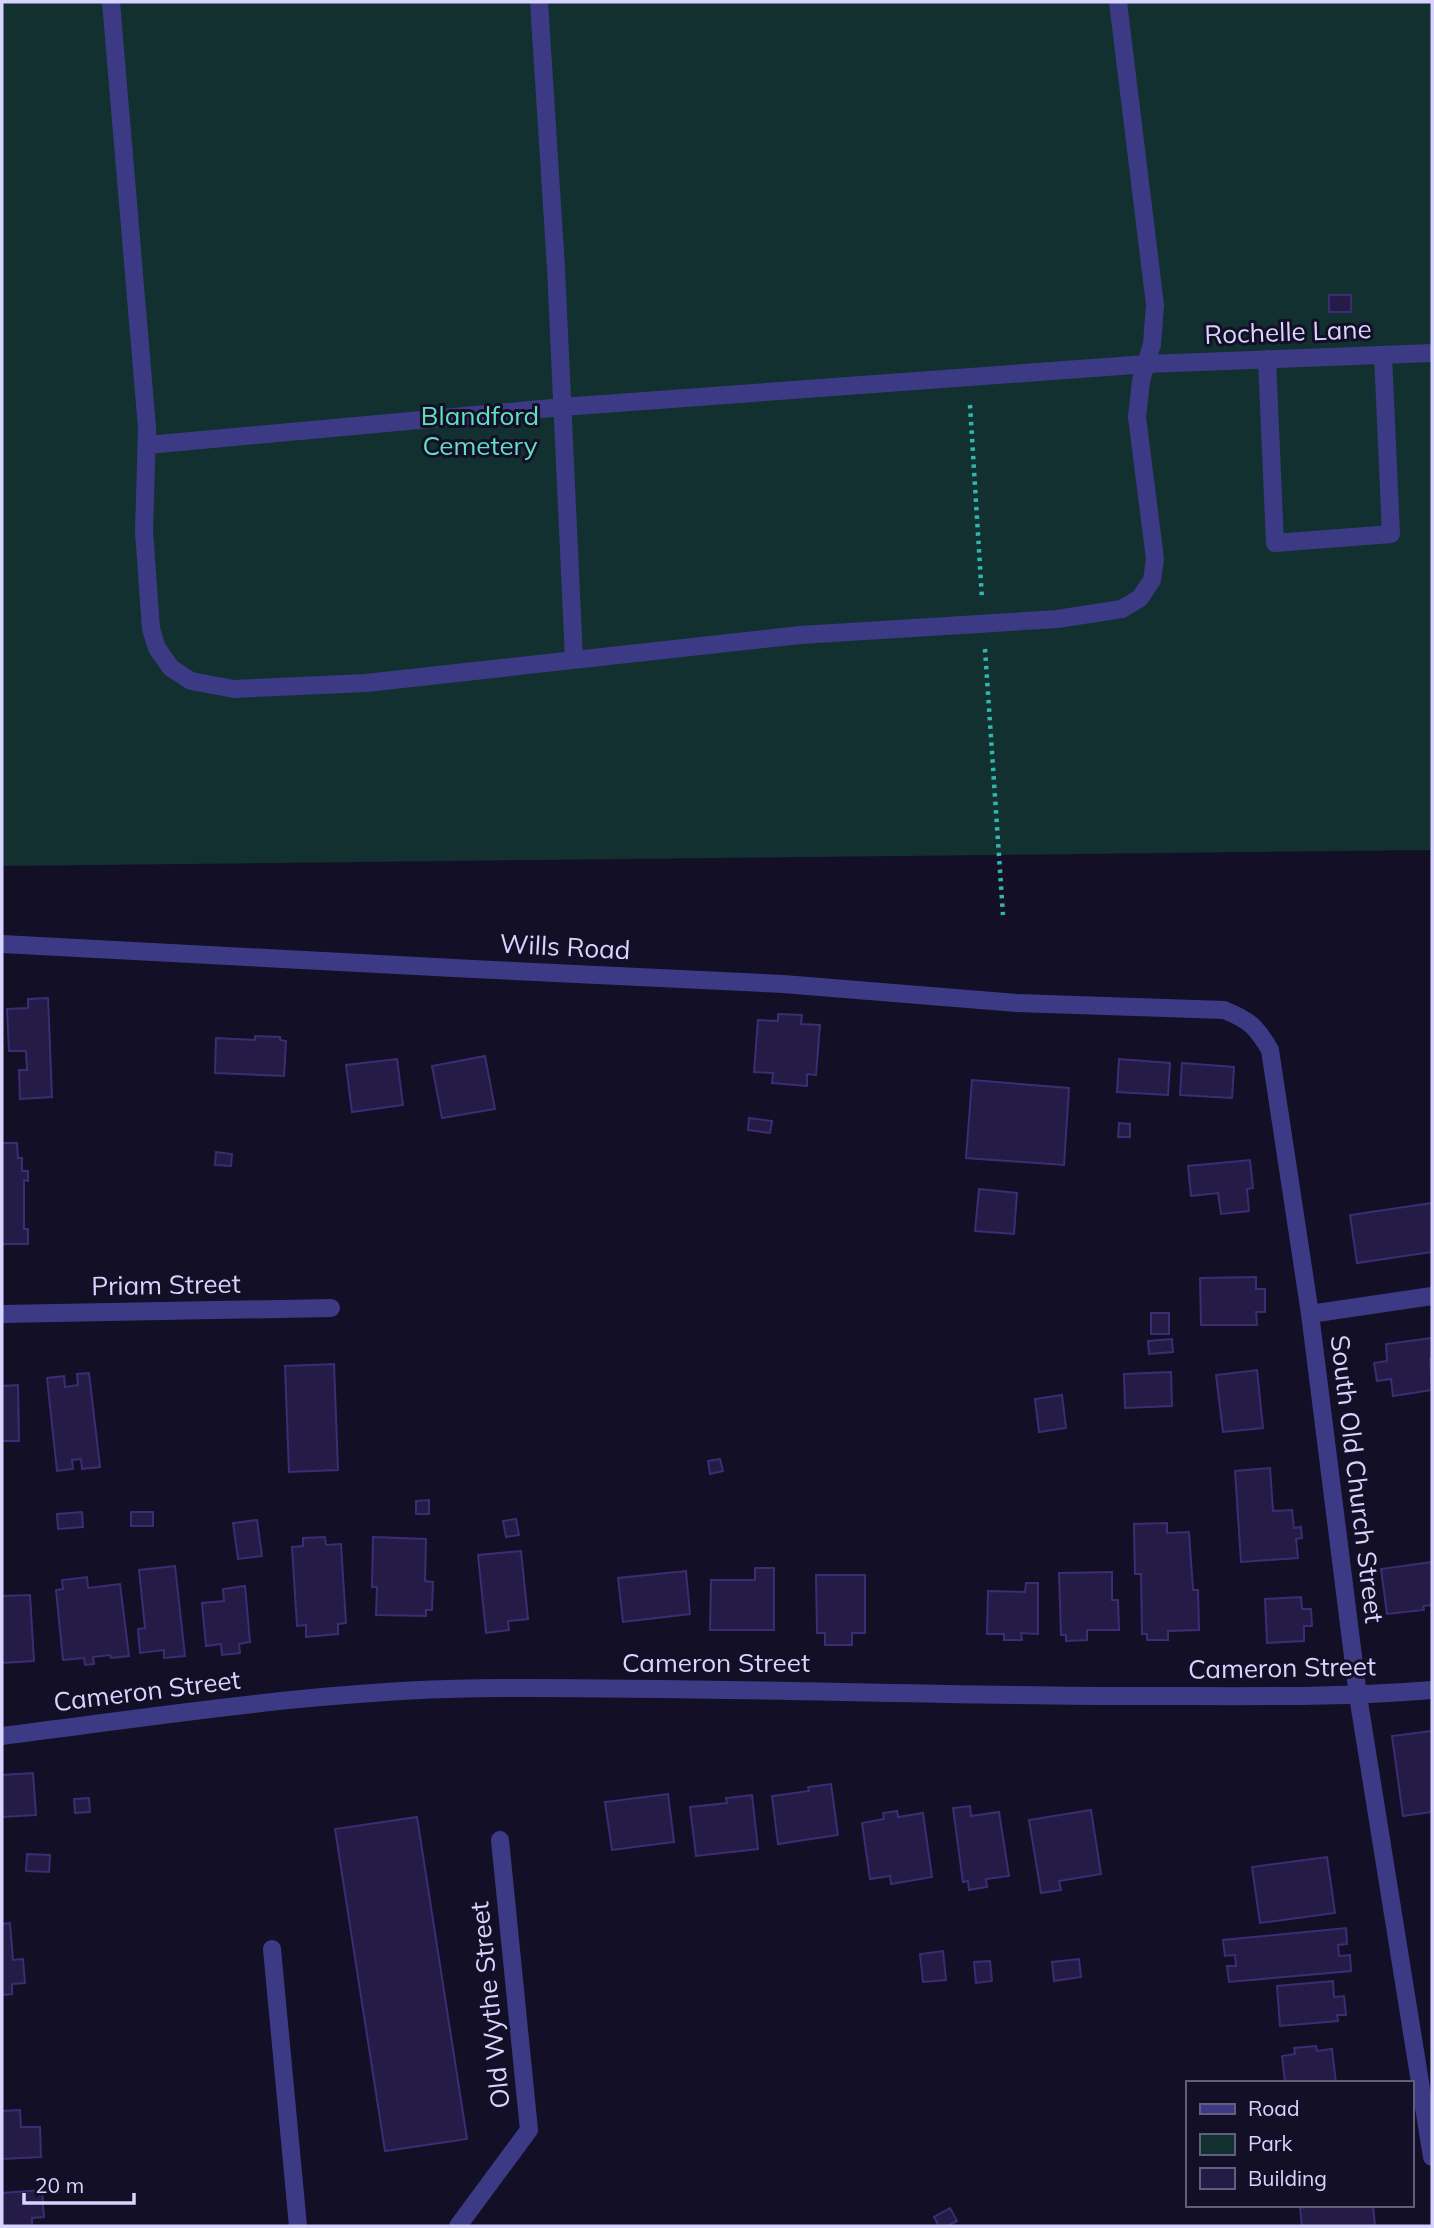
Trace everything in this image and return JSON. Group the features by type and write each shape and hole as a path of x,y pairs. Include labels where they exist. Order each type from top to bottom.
{"street":[{"path":"111,2 147,445 145,531 151,629 157,648 171,668 191,681 234,690 366,683 800,635 1057,619 1122,609 1140,598 1152,580 1155,559 1137,417 1141,381 1152,344 1155,305 1118,2"},
{"path":"539,2 556,268 574,659"},
{"name":"Rochelle Lane","path":"147,445 562,407 1147,364 1432,353"},
{"path":"1267,359 1275,543 1391,534 1383,355"},
{"name":"Wills Road","path":"2,944 783,984 1017,1003 1126,1007"},
{"name":"South Old Church Street","path":"1126,1007 1224,1010 1245,1019 1259,1030 1270,1050 1310,1314 1358,1696 1432,2157"},
{"path":"1310,1314 1432,1296"},
{"name":"Priam Street","path":"2,1314 331,1308"},
{"name":"Cameron Street","path":"2,1736 190,1710 359,1695 499,1688 840,1690 1077,1696 1358,1696 1432,1690"},
{"name":"Old Wythe Street","path":"458,2226 529,2130 500,1840"},
{"path":"272,1949 298,2226"}],"green space":[{"name":"Blandford Cemetery","path":"2,2 1432,2 1432,850 2,866"}],"building":[{"path":"1329,295 1351,295 1351,312 1329,312"},
{"path":"48,998 52,1097 20,1099 19,1070 27,1070 26,1051 9,1051 7,1009 28,1008 28,999"},
{"path":"778,1014 802,1015 801,1024 820,1025 816,1075 807,1074 807,1086 772,1083 773,1073 754,1072 758,1020 778,1021"},
{"path":"255,1036 280,1037 280,1040 286,1041 284,1076 215,1073 216,1038 255,1040"},
{"path":"485,1056 495,1109 442,1118 432,1066"},
{"path":"397,1059 403,1105 352,1112 346,1065"},
{"path":"1119,1059 1170,1063 1168,1095 1117,1092"},
{"path":"1182,1063 1234,1067 1232,1098 1180,1095"},
{"path":"972,1080 1069,1088 1064,1165 966,1158"},
{"path":"749,1118 772,1121 770,1133 748,1130"},
{"path":"1119,1123 1130,1124 1130,1137 1118,1137"},
{"path":"2,1143 17,1143 18,1158 22,1158 22,1171 28,1171 28,1181 24,1180 24,1229 28,1229 28,1244 2,1244"},
{"path":"216,1152 232,1154 231,1166 215,1165"},
{"path":"1250,1160 1253,1188 1247,1189 1249,1211 1221,1214 1218,1193 1191,1196 1188,1166"},
{"path":"979,1189 1017,1193 1014,1234 975,1231"},
{"path":"1432,1203 1432,1252 1357,1263 1350,1215"},
{"path":"1256,1277 1256,1289 1265,1289 1265,1312 1256,1312 1257,1325 1201,1325 1200,1278"},
{"path":"1151,1313 1169,1313 1169,1334 1151,1334"},
{"path":"1432,1338 1432,1390 1393,1396 1391,1379 1377,1381 1374,1363 1387,1361 1386,1344"},
{"path":"1172,1339 1173,1352 1149,1354 1148,1341"},
{"path":"334,1364 338,1470 289,1472 285,1366"},
{"path":"1257,1370 1263,1428 1223,1432 1216,1375"},
{"path":"1171,1372 1172,1406 1125,1408 1124,1374"},
{"path":"89,1373 100,1467 82,1469 81,1459 72,1460 73,1469 57,1471 47,1378 64,1376 65,1387 78,1385 77,1374"},
{"path":"18,1385 19,1441 2,1441 2,1386"},
{"path":"1062,1395 1066,1428 1039,1432 1035,1399"},
{"path":"720,1459 723,1471 710,1474 708,1461"},
{"path":"1270,1468 1273,1511 1292,1510 1294,1528 1301,1527 1302,1538 1296,1539 1298,1558 1241,1562 1235,1471"},
{"path":"429,1500 429,1514 416,1514 416,1501"},
{"path":"82,1512 83,1527 58,1529 57,1514"},
{"path":"131,1512 153,1512 153,1526 131,1526"},
{"path":"516,1519 519,1535 506,1537 503,1521"},
{"path":"257,1520 262,1556 238,1559 233,1523"},
{"path":"1167,1523 1167,1533 1189,1532 1193,1590 1198,1590 1199,1630 1168,1631 1168,1640 1147,1640 1147,1634 1142,1634 1141,1574 1135,1574 1134,1524"},
{"path":"325,1537 326,1545 341,1544 346,1623 338,1624 338,1634 306,1637 306,1625 297,1626 292,1547 303,1546 303,1538"},
{"path":"373,1537 426,1539 425,1581 433,1582 432,1610 426,1610 426,1616 376,1615 377,1587 372,1587"},
{"path":"521,1551 528,1619 508,1621 509,1630 486,1633 478,1555"},
{"path":"1432,1562 1432,1605 1423,1606 1424,1610 1387,1614 1381,1569"},
{"path":"175,1566 185,1656 164,1658 164,1650 140,1653 138,1629 145,1628 139,1570"},
{"path":"755,1568 774,1568 774,1630 710,1630 711,1580 755,1580"},
{"path":"686,1571 690,1614 623,1622 618,1578"},
{"path":"1112,1572 1112,1600 1118,1600 1119,1630 1087,1630 1087,1640 1066,1641 1066,1635 1061,1635 1059,1573"},
{"path":"816,1575 865,1575 865,1633 852,1633 852,1645 825,1645 825,1633 817,1633"},
{"path":"87,1577 88,1588 120,1584 129,1656 93,1657 94,1664 85,1665 84,1658 63,1660 56,1590 63,1589 62,1580"},
{"path":"1026,1583 1038,1583 1038,1634 1021,1633 1022,1640 1004,1640 1004,1634 987,1634 988,1591 1025,1592"},
{"path":"245,1586 250,1642 239,1644 240,1653 222,1655 221,1644 206,1646 202,1603 224,1601 223,1589"},
{"path":"30,1595 34,1661 2,1663 2,1596"},
{"path":"1301,1597 1302,1609 1311,1609 1312,1626 1304,1626 1304,1641 1267,1643 1265,1599"},
{"path":"1432,1731 1432,1812 1403,1816 1392,1736"},
{"path":"33,1773 36,1815 2,1817 2,1775"},
{"path":"831,1784 838,1835 778,1844 772,1796 809,1791 808,1787"},
{"path":"668,1794 674,1842 612,1850 605,1802"},
{"path":"752,1795 758,1849 696,1856 690,1807 727,1803 726,1798"},
{"path":"89,1798 90,1812 75,1813 74,1799"},
{"path":"970,1806 971,1816 999,1812 1009,1876 986,1879 987,1887 969,1890 968,1881 963,1882 953,1808"},
{"path":"1091,1810 1101,1874 1059,1881 1061,1890 1041,1893 1029,1820"},
{"path":"897,1811 898,1817 923,1813 932,1877 891,1884 890,1876 870,1879 862,1823 884,1819 883,1813"},
{"path":"417,1817 467,2139 385,2151 335,1829"},
{"path":"27,1854 50,1855 49,1872 26,1871"},
{"path":"1327,1857 1335,1913 1260,1923 1252,1867"},
{"path":"10,1923 13,1960 23,1959 25,1983 12,1984 12,1994 2,1995 2,1924"},
{"path":"1346,1928 1347,1944 1338,1945 1339,1956 1350,1955 1351,1971 1229,1982 1227,1966 1236,1966 1235,1955 1225,1956 1223,1940"},
{"path":"943,1951 946,1980 923,1982 920,1954"},
{"path":"1079,1959 1081,1977 1054,1981 1052,1962"},
{"path":"990,1961 992,1981 976,1983 974,1962"},
{"path":"1333,1981 1334,1997 1344,1996 1346,2015 1337,2015 1338,2021 1280,2026 1277,1986"},
{"path":"1316,2046 1317,2051 1332,2049 1336,2081 1285,2081 1282,2056 1295,2054 1294,2048"},
{"path":"20,2110 21,2127 40,2127 41,2157 2,2159 2,2111"},
{"path":"42,2190 44,2217 32,2218 32,2226 2,2226 2,2193"},
{"path":"1373,2207 1375,2226 1302,2226 1300,2208"},
{"path":"950,2208 957,2221 947,2226 939,2226 934,2217"}]}
